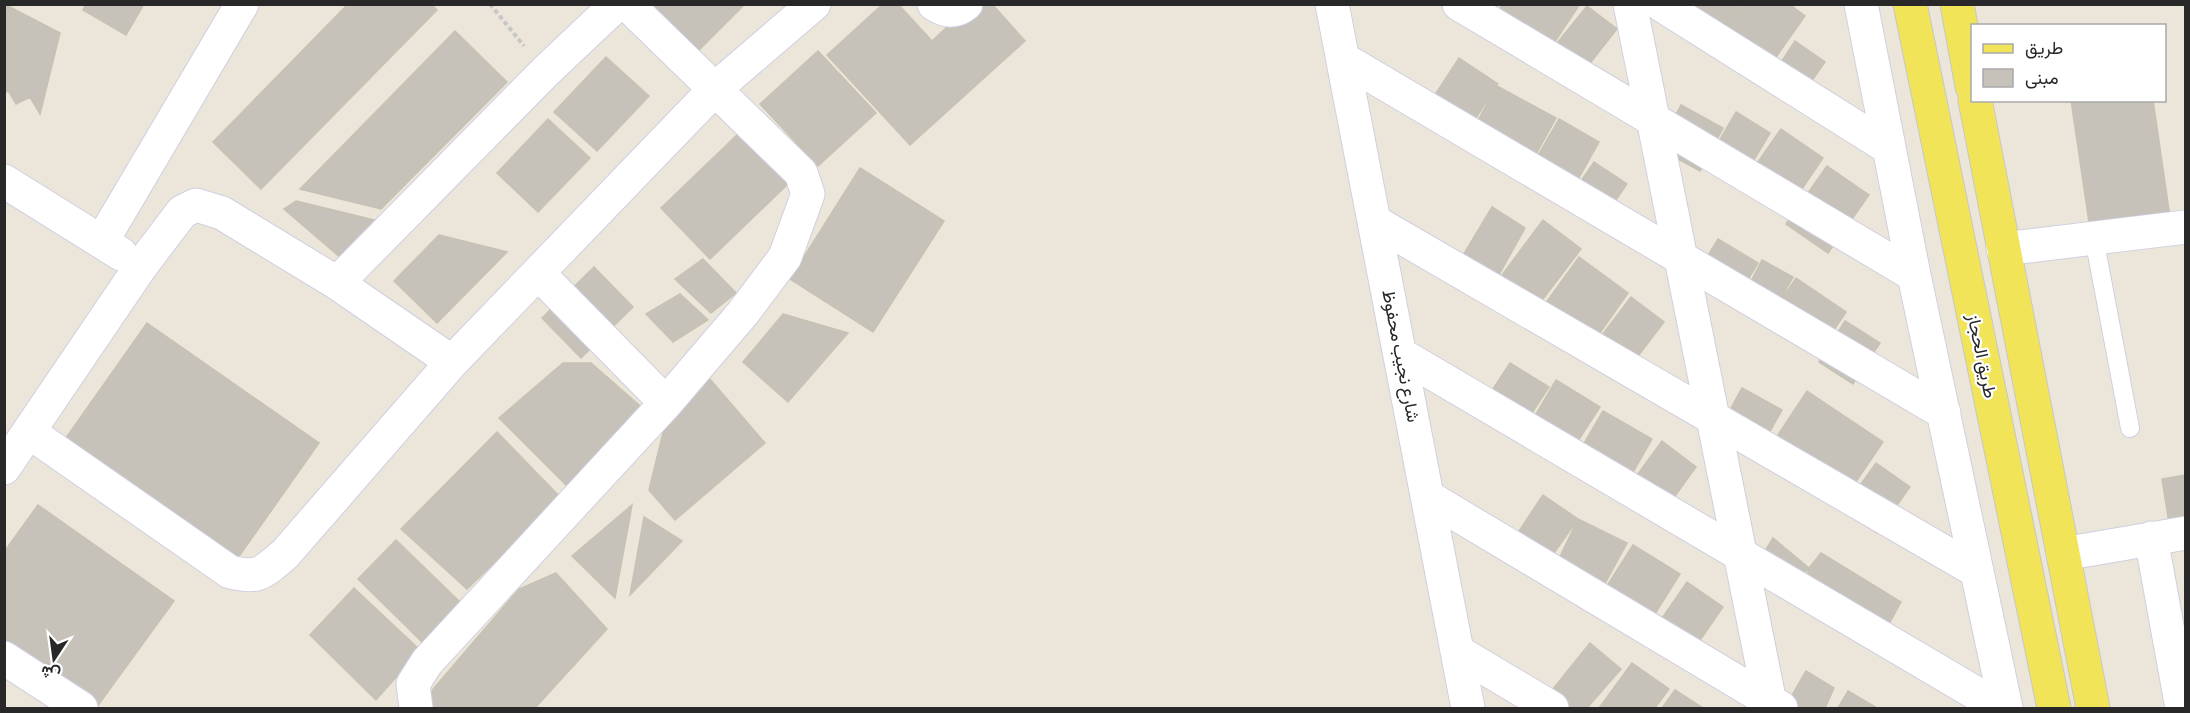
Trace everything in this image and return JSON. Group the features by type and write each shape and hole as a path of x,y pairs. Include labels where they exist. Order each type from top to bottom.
{"main road":[{"name":"طريق الحجاز","path":"1910,4 2054,708"},
{"path":"1962,5 1971,78"},
{"path":"1975,102 2093,708"}],"street":[{"path":"102,242 243,4"},
{"path":"337,284 545,72 617,4"},
{"path":"416,708 413,684 427,662 666,403 743,313 785,257 808,194 801,173 627,4"},
{"path":"29,432 230,572 250,577 264,572 285,554 452,362 716,88 814,4"},
{"path":"934,4 945,11 959,10 966,4"},
{"name":"شارع نجيب محفوظ","path":"1332,4 1468,708"},
{"path":"1459,4 1914,275"},
{"path":"1630,4 1740,555 1774,706"},
{"path":"1660,4 1889,148"},
{"path":"1861,4 2003,708"},
{"path":"1343,58 1944,413"},
{"path":"4,181 141,266"},
{"path":"4,468 141,266 182,212 196,205 222,213 337,284 452,362"},
{"path":"1375,222 1975,570"},
{"path":"2003,249 2186,227"},
{"path":"538,273 666,403"},
{"path":"1400,354 2003,708"},
{"path":"1428,497 1774,706"},
{"path":"2063,554 2186,533"},
{"path":"2151,538 2182,708"},
{"path":"1458,652 1552,708"},
{"path":"4,658 81,708"}],"lane":[{"path":"2094,238 2130,428"}],"path":[{"path":"490,4 545,72"}],"building":[{"path":"4,4 60,33 40,114 30,97 16,104 9,92 4,91"},
{"path":"86,4 144,4 126,35 83,10"},
{"path":"348,4 431,4 437,10 261,189 213,142"},
{"path":"657,4 745,4 678,71 634,27"},
{"path":"883,4 898,4 932,41 972,4 992,4 1025,41 910,145 827,55"},
{"path":"1503,4 1580,4 1548,52 1495,16"},
{"path":"1688,4 1738,4 1717,35"},
{"path":"1740,4 1789,4 1805,16 1769,67 1720,33"},
{"path":"1587,6 1617,29 1580,76 1550,52"},
{"path":"455,31 507,82 381,209 300,189"},
{"path":"1795,41 1825,62 1795,105 1766,85"},
{"path":"818,51 876,113 818,166 760,104"},
{"path":"606,57 649,96 597,151 554,112"},
{"path":"1459,58 1498,84 1468,130 1429,104"},
{"path":"1497,86 1556,118 1531,163 1472,131"},
{"path":"2071,102 2153,102 2171,224 2091,236"},
{"path":"1681,105 1723,128 1700,171 1658,148"},
{"path":"1736,112 1770,133 1742,180 1708,160"},
{"path":"548,119 590,158 538,212 497,173"},
{"path":"1559,119 1599,142 1572,190 1532,166"},
{"path":"1781,129 1823,158 1787,211 1744,182"},
{"path":"740,132 789,183 710,259 661,208"},
{"path":"1594,162 1627,184 1598,226 1566,203"},
{"path":"1827,166 1869,195 1828,253 1786,224"},
{"path":"860,168 944,221 873,332 790,279"},
{"path":"296,201 378,221 341,258 284,209"},
{"path":"1492,207 1525,228 1495,282 1459,262"},
{"path":"1543,220 1581,249 1540,303 1502,275"},
{"path":"439,235 507,252 437,323 394,281"},
{"path":"1718,239 1758,263 1734,303 1694,279"},
{"path":"1579,257 1628,293 1595,340 1545,304"},
{"path":"703,259 736,293 711,313 675,279"},
{"path":"1762,260 1793,277 1775,310 1745,293"},
{"path":"594,267 633,307 581,358 542,318"},
{"path":"1796,278 1846,312 1817,355 1775,310"},
{"path":"680,294 708,320 673,342"},
{"path":"680,294 673,342 646,314"},
{"path":"1631,297 1664,322 1629,368 1596,343"},
{"path":"783,314 848,333 788,402 743,362"},
{"path":"1845,321 1880,343 1853,384 1819,362"},
{"path":"147,323 319,443 235,562 63,442"},
{"path":"563,363 591,363 647,412 570,489 499,418"},
{"path":"1510,363 1549,387 1526,422 1487,398"},
{"path":"709,378 765,443 675,520 649,490 668,412"},
{"path":"1556,380 1600,407 1574,447 1532,421"},
{"path":"1742,388 1782,410 1759,451 1719,430"},
{"path":"1807,391 1883,442 1849,492 1774,441"},
{"path":"1603,411 1652,439 1628,481 1579,452"},
{"path":"497,432 561,498 467,589 401,529"},
{"path":"1662,441 1696,467 1667,507 1632,482"},
{"path":"1876,463 1910,487 1877,533 1843,509"},
{"path":"2186,475 2186,527 2170,529 2162,479"},
{"path":"1543,495 1578,519 1547,563 1513,540"},
{"path":"38,505 174,601 96,708 4,669 4,552"},
{"path":"632,505 615,598 572,556"},
{"path":"644,517 682,541 630,595"},
{"path":"1578,519 1627,543 1603,587 1557,563"},
{"path":"1773,538 1809,568 1796,581 1760,559"},
{"path":"396,540 461,603 422,642 358,579"},
{"path":"1633,545 1680,574 1653,617 1605,589"},
{"path":"1821,553 1901,602 1884,633 1804,587 1809,568"},
{"path":"556,573 607,629 535,708 431,708 423,701 519,589"},
{"path":"1687,582 1723,607 1694,649 1658,624"},
{"path":"354,588 420,650 376,700 310,635"},
{"path":"1590,643 1621,669 1587,708 1567,708 1549,694"},
{"path":"1632,663 1669,689 1655,708 1599,708"},
{"path":"1806,671 1834,688 1825,708 1796,708 1788,702"},
{"path":"1675,690 1703,708 1662,708"},
{"path":"1848,691 1877,708 1838,708"}]}
